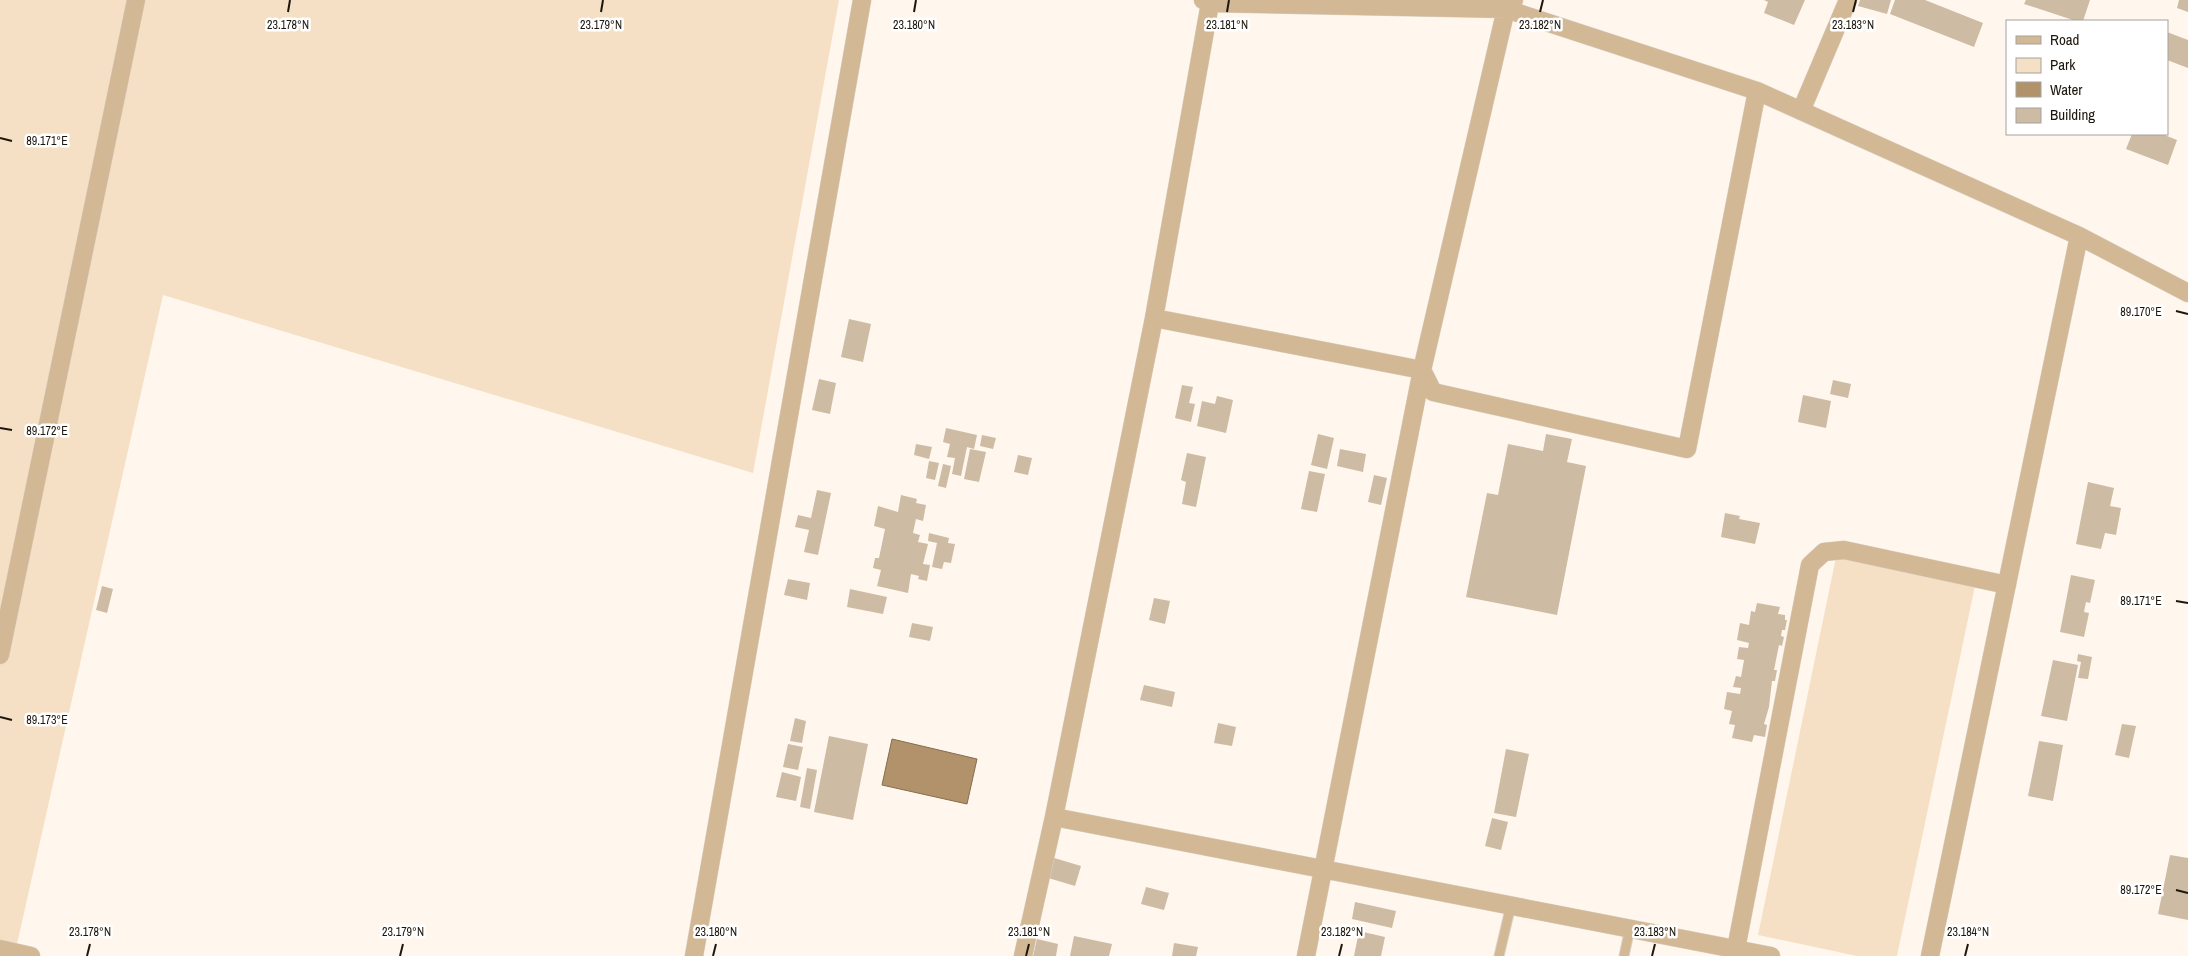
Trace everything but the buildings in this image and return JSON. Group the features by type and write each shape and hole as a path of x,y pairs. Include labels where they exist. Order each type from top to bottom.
{"street":[{"path":"0,655 136,0"},
{"path":"694,956 862,0"},
{"path":"1801,111 1848,0"},
{"path":"1023,956 1054,816 1154,318 1207,2 1510,4 1757,91 2079,236 2188,293"},
{"path":"1306,956 1422,370 1510,4"},
{"path":"1422,370 1433,392 1688,449 1757,91"},
{"path":"1930,956 2079,236"},
{"path":"1154,318 1422,370"},
{"path":"1736,949 1810,565 1824,552 1844,550 2007,585"},
{"path":"1054,816 1770,956"},
{"path":"0,949 31,956"}],"lane":[{"path":"1499,956 1511,905"},
{"path":"1624,956 1630,928"}],"green space":[{"path":"0,0 839,0 753,473 163,295 15,953 0,950"},
{"path":"1836,557 1975,586 1897,956 1857,956 1758,935"}],"water":[{"path":"892,739 977,759 967,804 882,785"}]}
